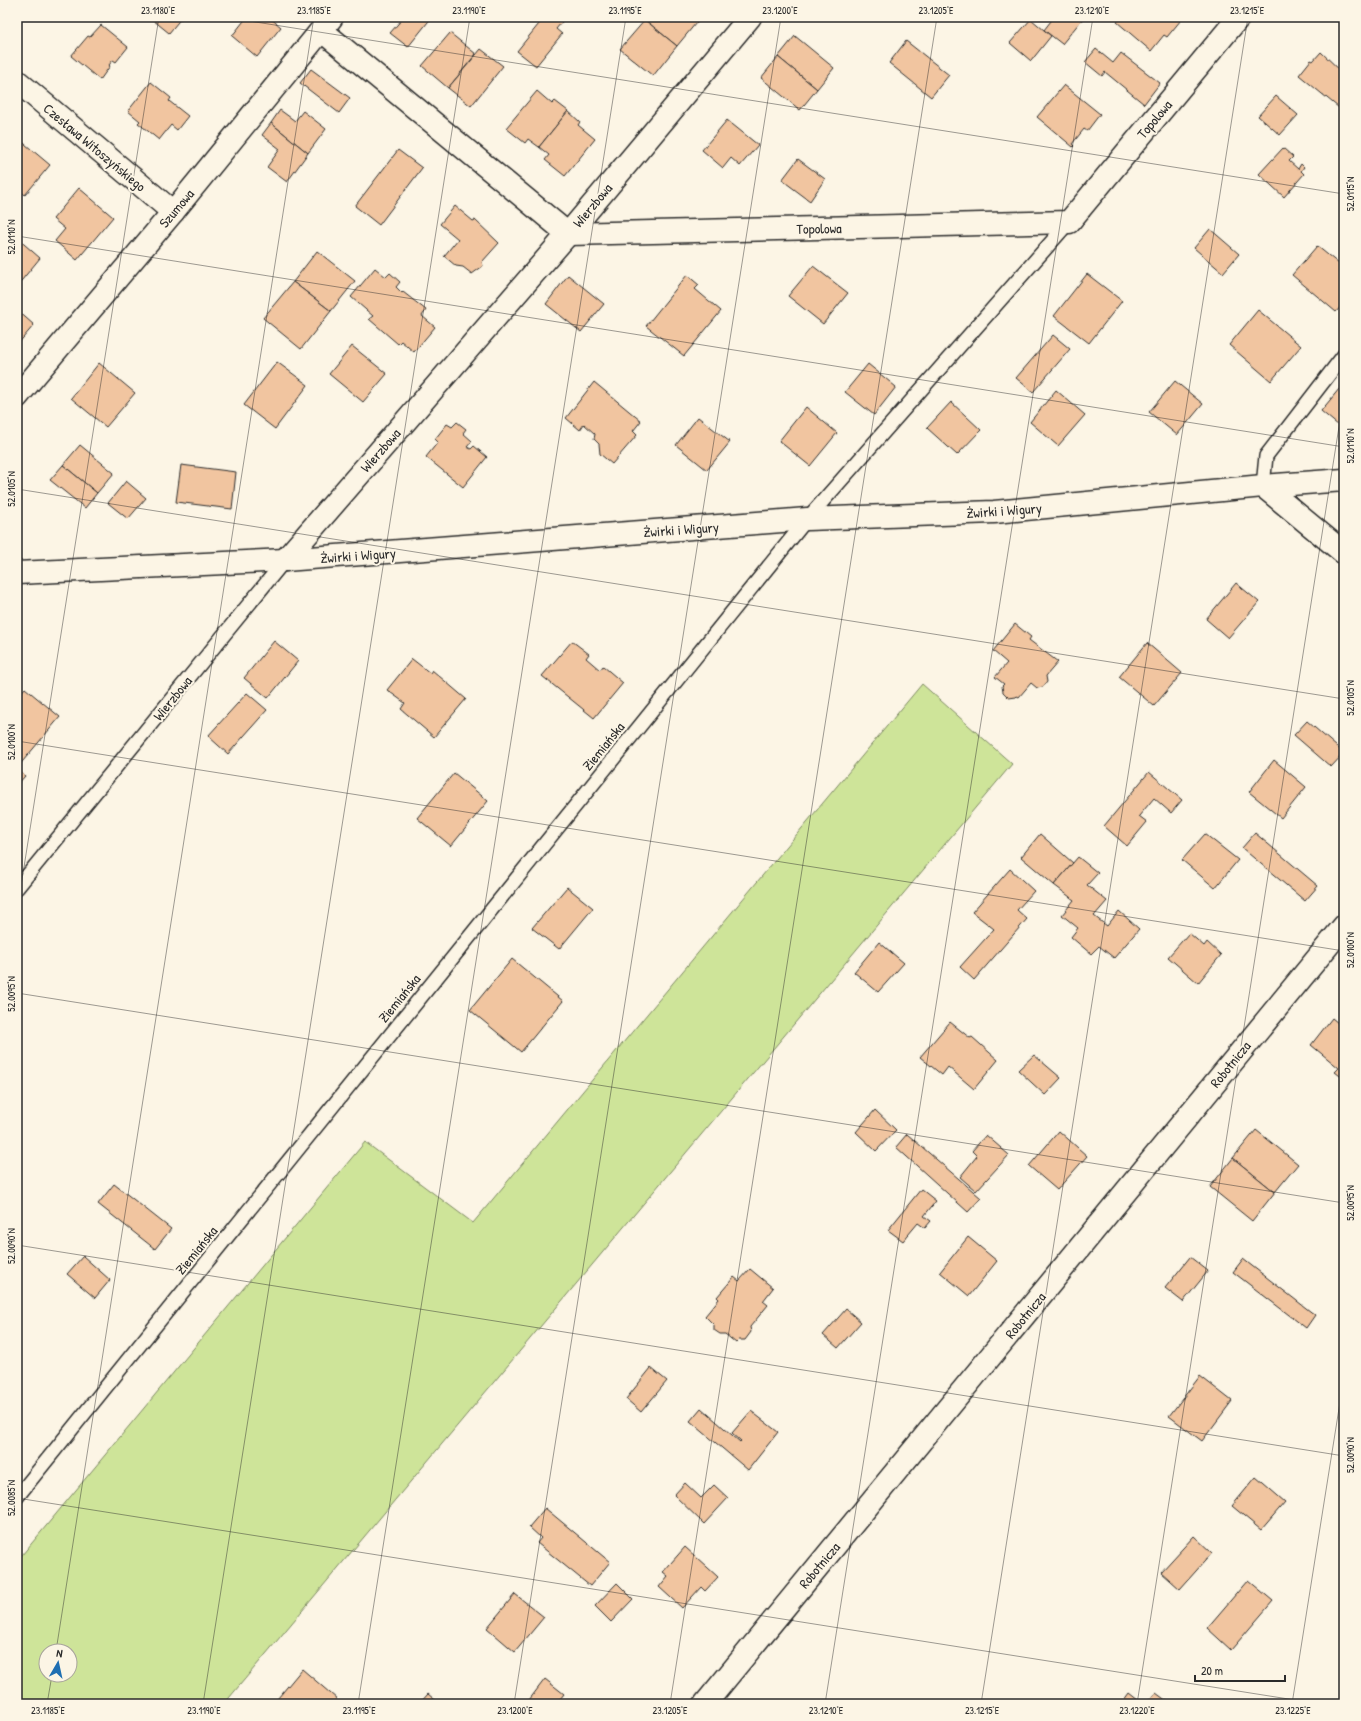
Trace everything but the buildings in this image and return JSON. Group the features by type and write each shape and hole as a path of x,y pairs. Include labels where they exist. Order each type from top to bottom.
{"street":[{"name":"Wierzbowa","path":"285,560 568,234 750,17"},
{"name":"Topolowa","path":"568,234 1070,222 1239,17"},
{"path":"326,24 568,234"},
{"name":"Szumowa","path":"17,397 173,212 326,24"},
{"name":"Czesława Witoszyńskiego","path":"17,81 173,212"},
{"name":"Żwirki i Wigury","path":"17,573 285,560 807,519 994,512 1263,486 1344,480"},
{"path":"1263,486 1344,553"},
{"name":"Robotnicza","path":"705,1704 1344,926"}],"lane":[{"name":"Topolowa","path":"807,519 1070,222"},
{"path":"1263,486 1266,456 1344,355"},
{"name":"Ziemiańska","path":"17,1497 807,519"},
{"name":"Wierzbowa","path":"17,888 285,560"}],"green space":[{"path":"922,684 1012,764 224,1704 17,1704 17,1561 365,1142 473,1223"}]}
